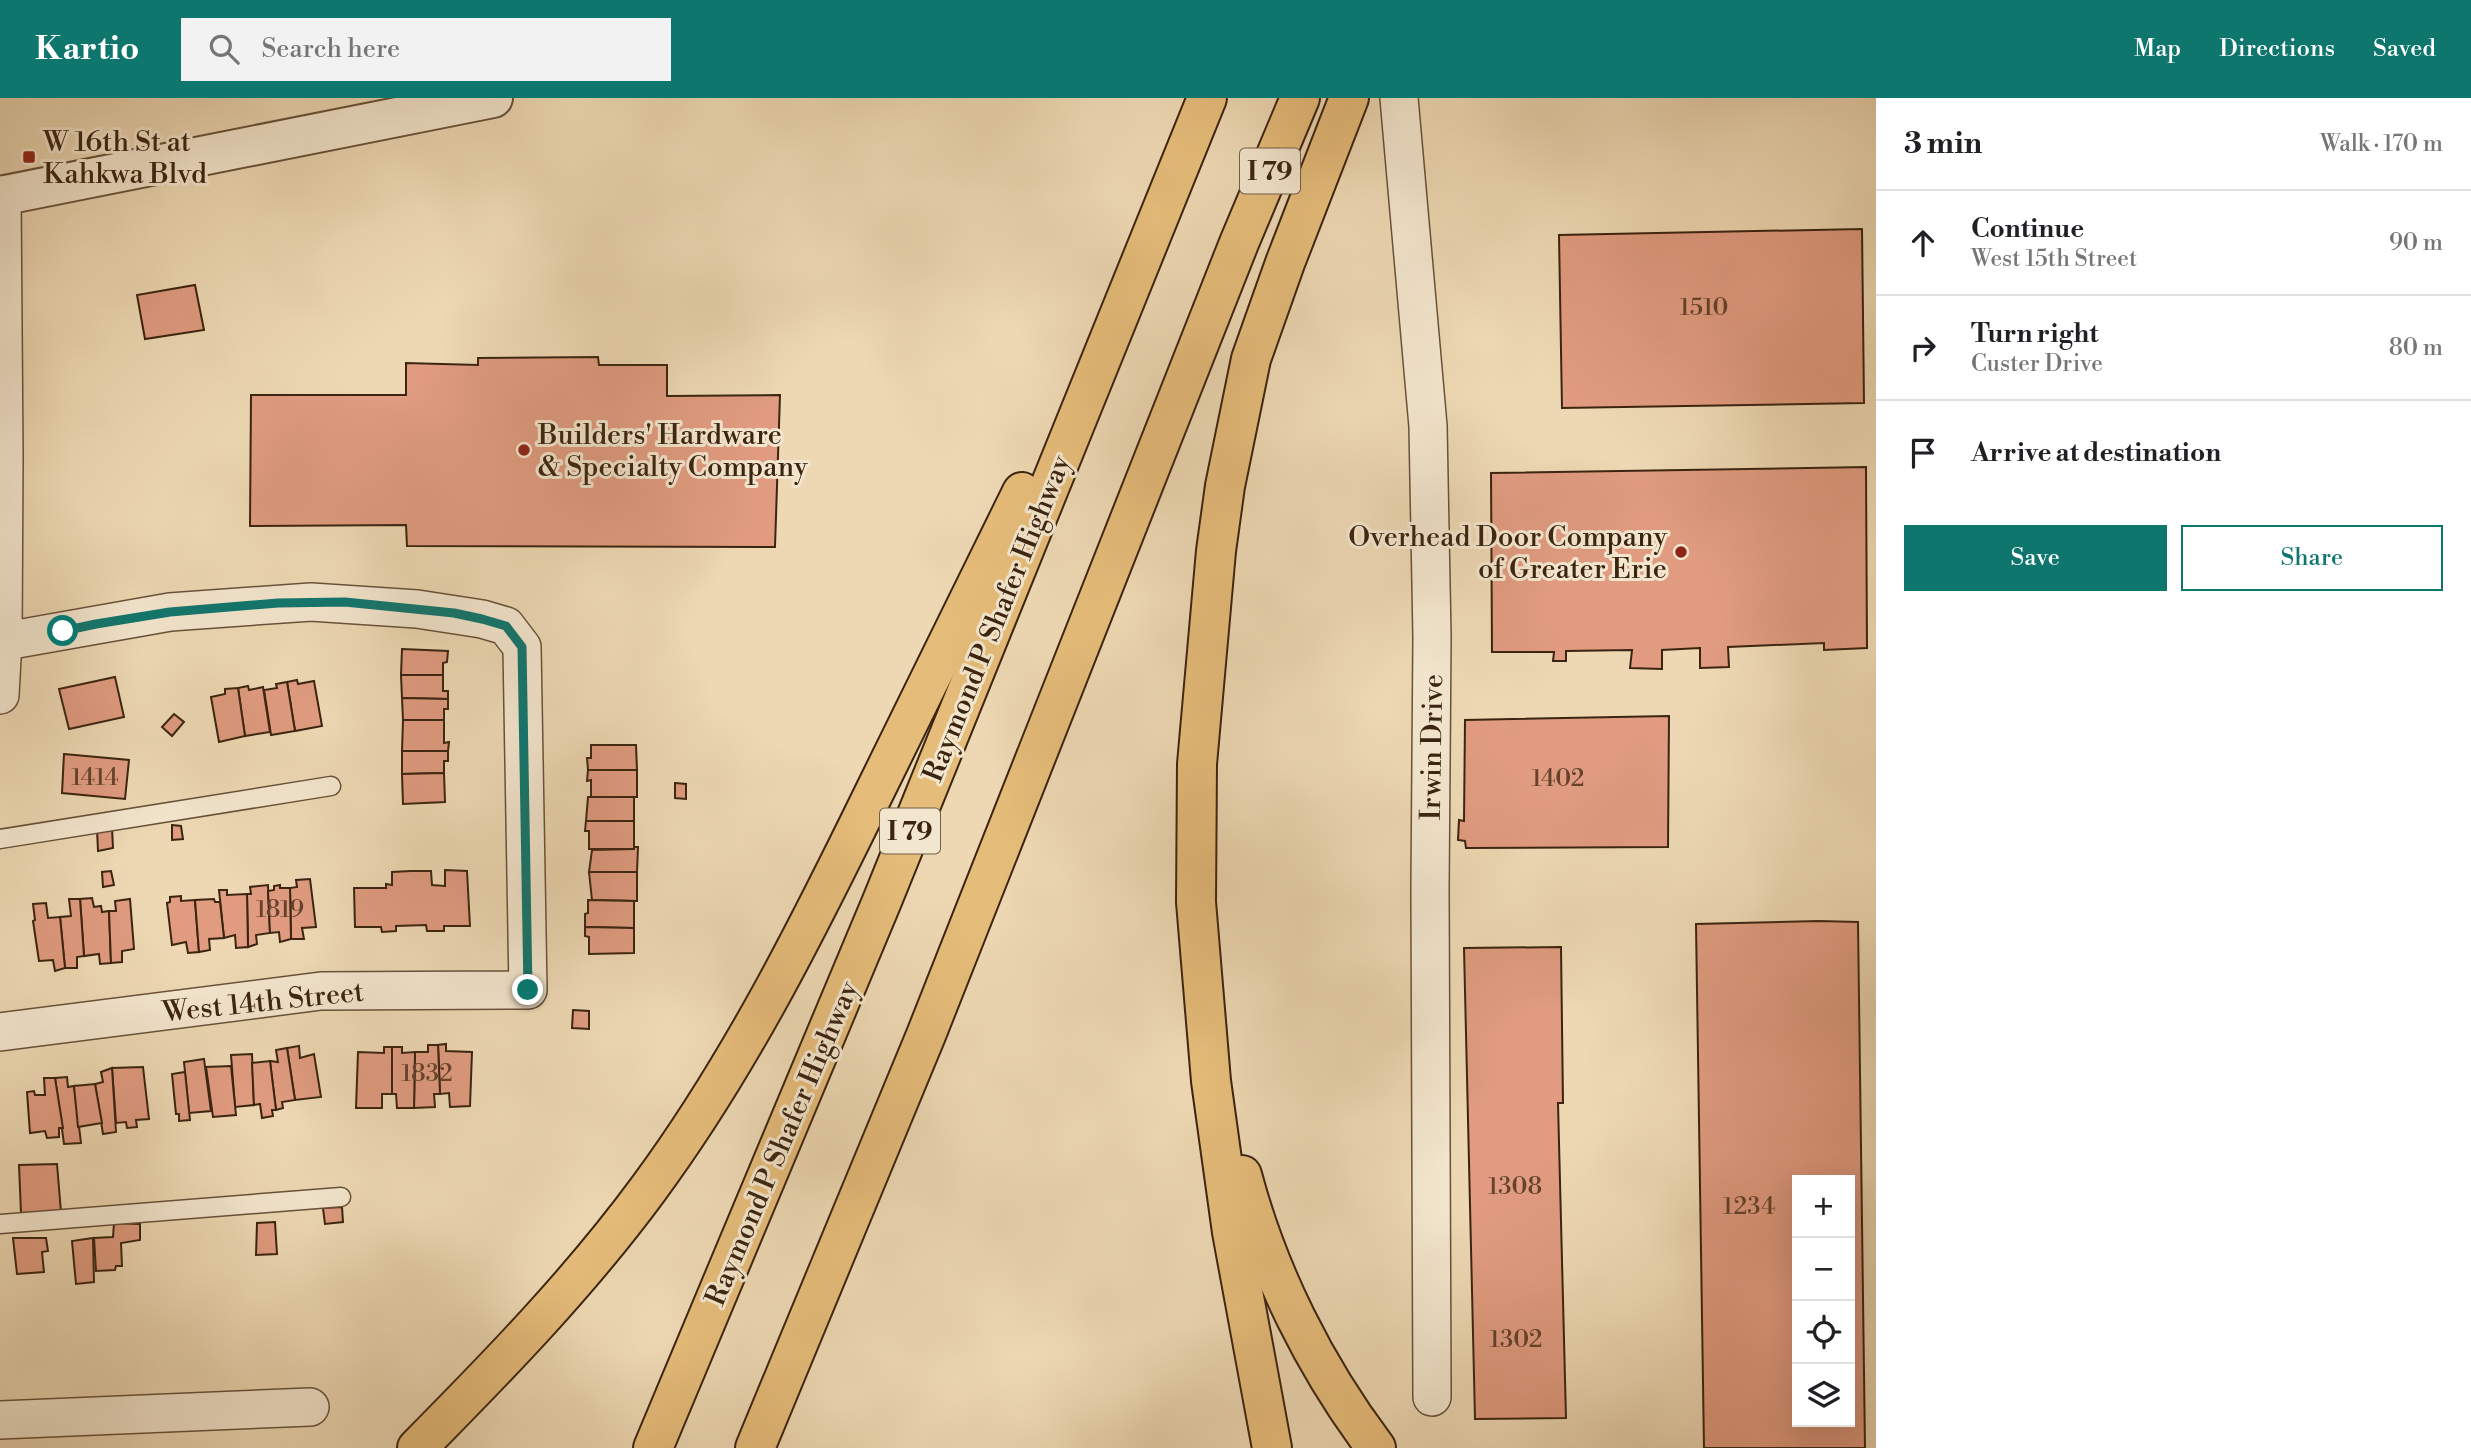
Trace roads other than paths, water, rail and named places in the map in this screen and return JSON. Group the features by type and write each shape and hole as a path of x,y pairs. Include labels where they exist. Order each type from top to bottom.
{"highway":[{"name":"Raymond P Shafer Highway","path":"653,1448 882,901 1207,98"},
{"name":"I 79","path":"755,1448 926,1035 1239,243 1300,98"},
{"path":"1272,1448 1224,1178 1211,1081 1196,902 1197,764 1214,563 1225,486 1251,359 1349,98"},
{"path":"417,1448 530,1332 612,1236 671,1156 742,1044 830,883 1160,210"},
{"path":"1203,979 1230,1132 1263,1240 1304,1335 1329,1380 1376,1448"}],"street":[{"path":"0,695 1,195 493,98"},
{"name":"Irwin Drive","path":"1399,98 1422,338 1428,439 1432,636 1430,914 1433,1397"},
{"name":"West 14th Street","path":"0,1032 321,991 528,990 522,647 506,626 454,613 311,601 170,612 1,641"},
{"path":"0,1420 310,1407"}],"lane":[{"path":"0,839 331,786"},
{"path":"0,1224 341,1197"}],"place":[{"name":"W 16th St at Kahkwa Blvd","path":"29,157"},
{"name":"Builders' Hardware & Specialty Company","path":"524,450"},
{"name":"Overhead Door Company of Greater Erie","path":"1681,552"}]}
